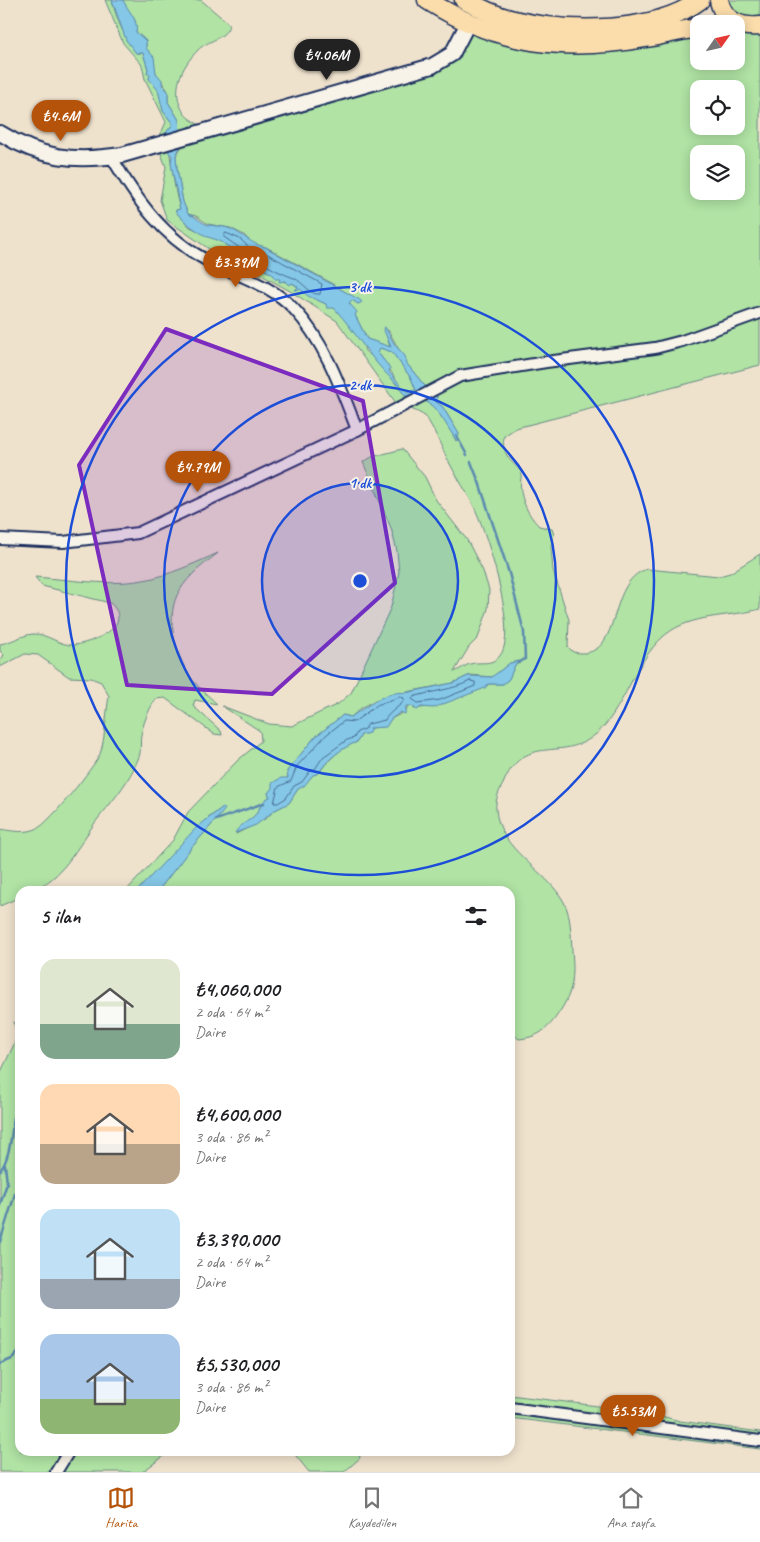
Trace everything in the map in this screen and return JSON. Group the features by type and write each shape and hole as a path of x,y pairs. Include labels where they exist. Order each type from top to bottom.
{"highway":[{"path":"427,0 468,23 508,37 555,45 591,45 622,42 690,30"},
{"path":"464,0 514,20 574,28 643,22 669,16 700,0"},
{"path":"719,0 729,18 742,26 749,26"}],"street":[{"path":"0,133 30,150 47,155 76,158 116,156 432,66 452,54 468,23"},
{"path":"116,156 141,204 167,234 206,260 271,291 294,308 317,341 330,366 357,430"},
{"path":"0,540 63,542 138,534 357,430 460,376 655,348 682,341 760,313"},
{"path":"515,1409 760,1441"},
{"path":"56,1472 66,1456"}],"highlighted area":[{"path":"166,329 363,401 395,583 272,694 127,685 79,465"}],"green space":[{"path":"105,0 112,0 121,28 136,53 143,53 148,69 147,74 150,74 149,79 159,90 163,111 173,124 165,134 180,209 176,210 176,212 190,227 222,242 243,259 251,261 256,266 271,273 277,279 279,278 288,284 292,283 298,287 295,290 300,289 334,308 362,340 365,351 377,360 404,394 431,405 451,431 456,441 459,434 442,406 436,402 437,395 424,385 407,364 388,330 385,331 390,347 367,339 349,303 352,300 358,304 361,302 326,280 266,247 252,244 244,235 230,228 208,224 196,216 188,214 183,202 177,169 176,155 181,148 179,120 168,102 168,91 156,73 152,57 146,48 146,41 136,32 135,20 121,0 201,0 229,24 225,33 202,47 192,57 179,80 178,96 180,105 190,119 202,127 432,66 465,29 513,45 565,53 632,47 690,36 690,70 745,70 745,33 760,32 760,365 516,428 504,436 506,453 522,473 521,494 526,508 539,526 552,529 554,535 551,545 553,570 569,620 568,647 573,652 589,652 600,646 608,634 625,589 634,577 647,569 719,576 730,573 760,554 760,609 704,618 672,630 648,654 613,715 603,728 591,738 579,744 566,748 542,750 531,753 521,759 511,768 500,790 496,809 499,824 505,837 524,859 556,890 566,907 570,925 573,973 569,994 549,1026 533,1036 519,1039 515,1036 515,886 162,886 191,848 222,813 223,807 207,819 142,886 131,886 173,840 188,812 237,761 261,741 260,731 222,706 269,724 292,726 338,704 351,693 391,607 399,572 397,551 391,528 363,462 372,457 402,449 425,477 436,500 467,540 483,571 489,590 488,609 478,638 469,647 454,672 474,663 496,660 504,646 506,630 495,567 479,518 426,417 396,403 337,321 290,291 256,272 243,268 231,258 212,251 167,220 160,200 166,167 160,151 159,138 166,122 145,79 142,65 123,43","holes":["519,661 520,663 515,665 508,680 503,684 488,684 486,687 434,706 414,709 413,706 408,705 406,711 391,719 382,727 370,728 361,735 357,742 340,751 319,773 313,775 298,789 289,803 275,810 265,819 236,834 256,814 262,803 270,798 268,793 277,783 288,778 287,771 315,737 343,715 351,717 375,700 391,695 453,683 470,675 492,677 510,663"]},
{"path":"724,0 760,0 760,21 745,21 745,15 736,15"},
{"path":"380,348 392,352 411,378 416,390 407,392 402,388 378,353"},
{"path":"218,553 192,575 180,590 173,610 173,634 180,657 190,676 217,704 195,700 193,706 221,731 222,735 214,734 165,698 156,699 144,723 141,734 140,754 131,773 67,863 57,874 40,886 15,886 15,899 0,906 0,829 14,831 34,830 44,824 71,794 100,754 109,696 101,682 91,678 69,677 38,655 25,654 0,667 0,661 4,655 0,651 0,644 38,634 69,645 82,644 109,632 118,619 117,611 110,603 42,586 35,577 112,583 127,582 157,577"},
{"path":"15,1042 15,1456 164,1456 142,1472 0,1472 0,1074"},
{"path":"515,1396 646,1412 680,1421 760,1432 760,1449 515,1419"},
{"path":"296,1456 360,1456 360,1458 344,1472 309,1472"}],"water":[{"path":"112,0 123,0 136,23 136,32 146,41 146,48 154,57 156,73 162,80 162,85 168,91 168,102 179,120 181,146 176,155 177,169 183,202 188,214 208,225 231,229 360,300 362,302 358,304 352,300 349,303 357,312 355,315 367,339 391,347 383,328 385,327 395,345 405,356 407,364 424,385 437,396 436,402 442,406 459,434 457,441 432,405 410,398 404,394 371,356 334,308 327,308 326,304 308,296 300,289 295,290 298,287 293,283 289,285 285,281 279,282 280,279 275,279 271,273 252,263 221,242 208,237 194,228 176,212 176,210 180,209 171,164 172,156 166,147 164,138 164,135 173,124 163,111 158,90 149,79 150,74 147,73 148,69 143,53 136,53 126,40","holes":["380,348 392,352 411,378 416,390 407,392 389,372 390,368 378,353"]},
{"path":"521,661 515,665 509,679 503,684 488,684 485,688 433,708 421,707 417,710 412,706 406,706 405,714 401,712 391,719 386,727 371,728 369,733 361,735 357,742 335,754 319,773 313,775 304,786 298,789 289,803 275,810 256,825 235,833 254,816 264,800 270,797 268,793 272,788 272,783 281,778 288,778 287,771 315,737 343,715 351,717 384,696 453,683 468,676 492,677 510,663"},
{"path":"223,807 225,809 191,848 162,886 142,886 196,828"}],"waterway":[{"path":"456,435 467,455"},
{"path":"471,462 509,573 524,632 525,659 518,663"},
{"path":"216,820 264,803"},
{"path":"0,1171 8,1153 15,1110"},
{"path":"0,1205 7,1183 5,1165"},
{"path":"0,1242 15,1194"},
{"path":"0,1364 15,1356"}]}
